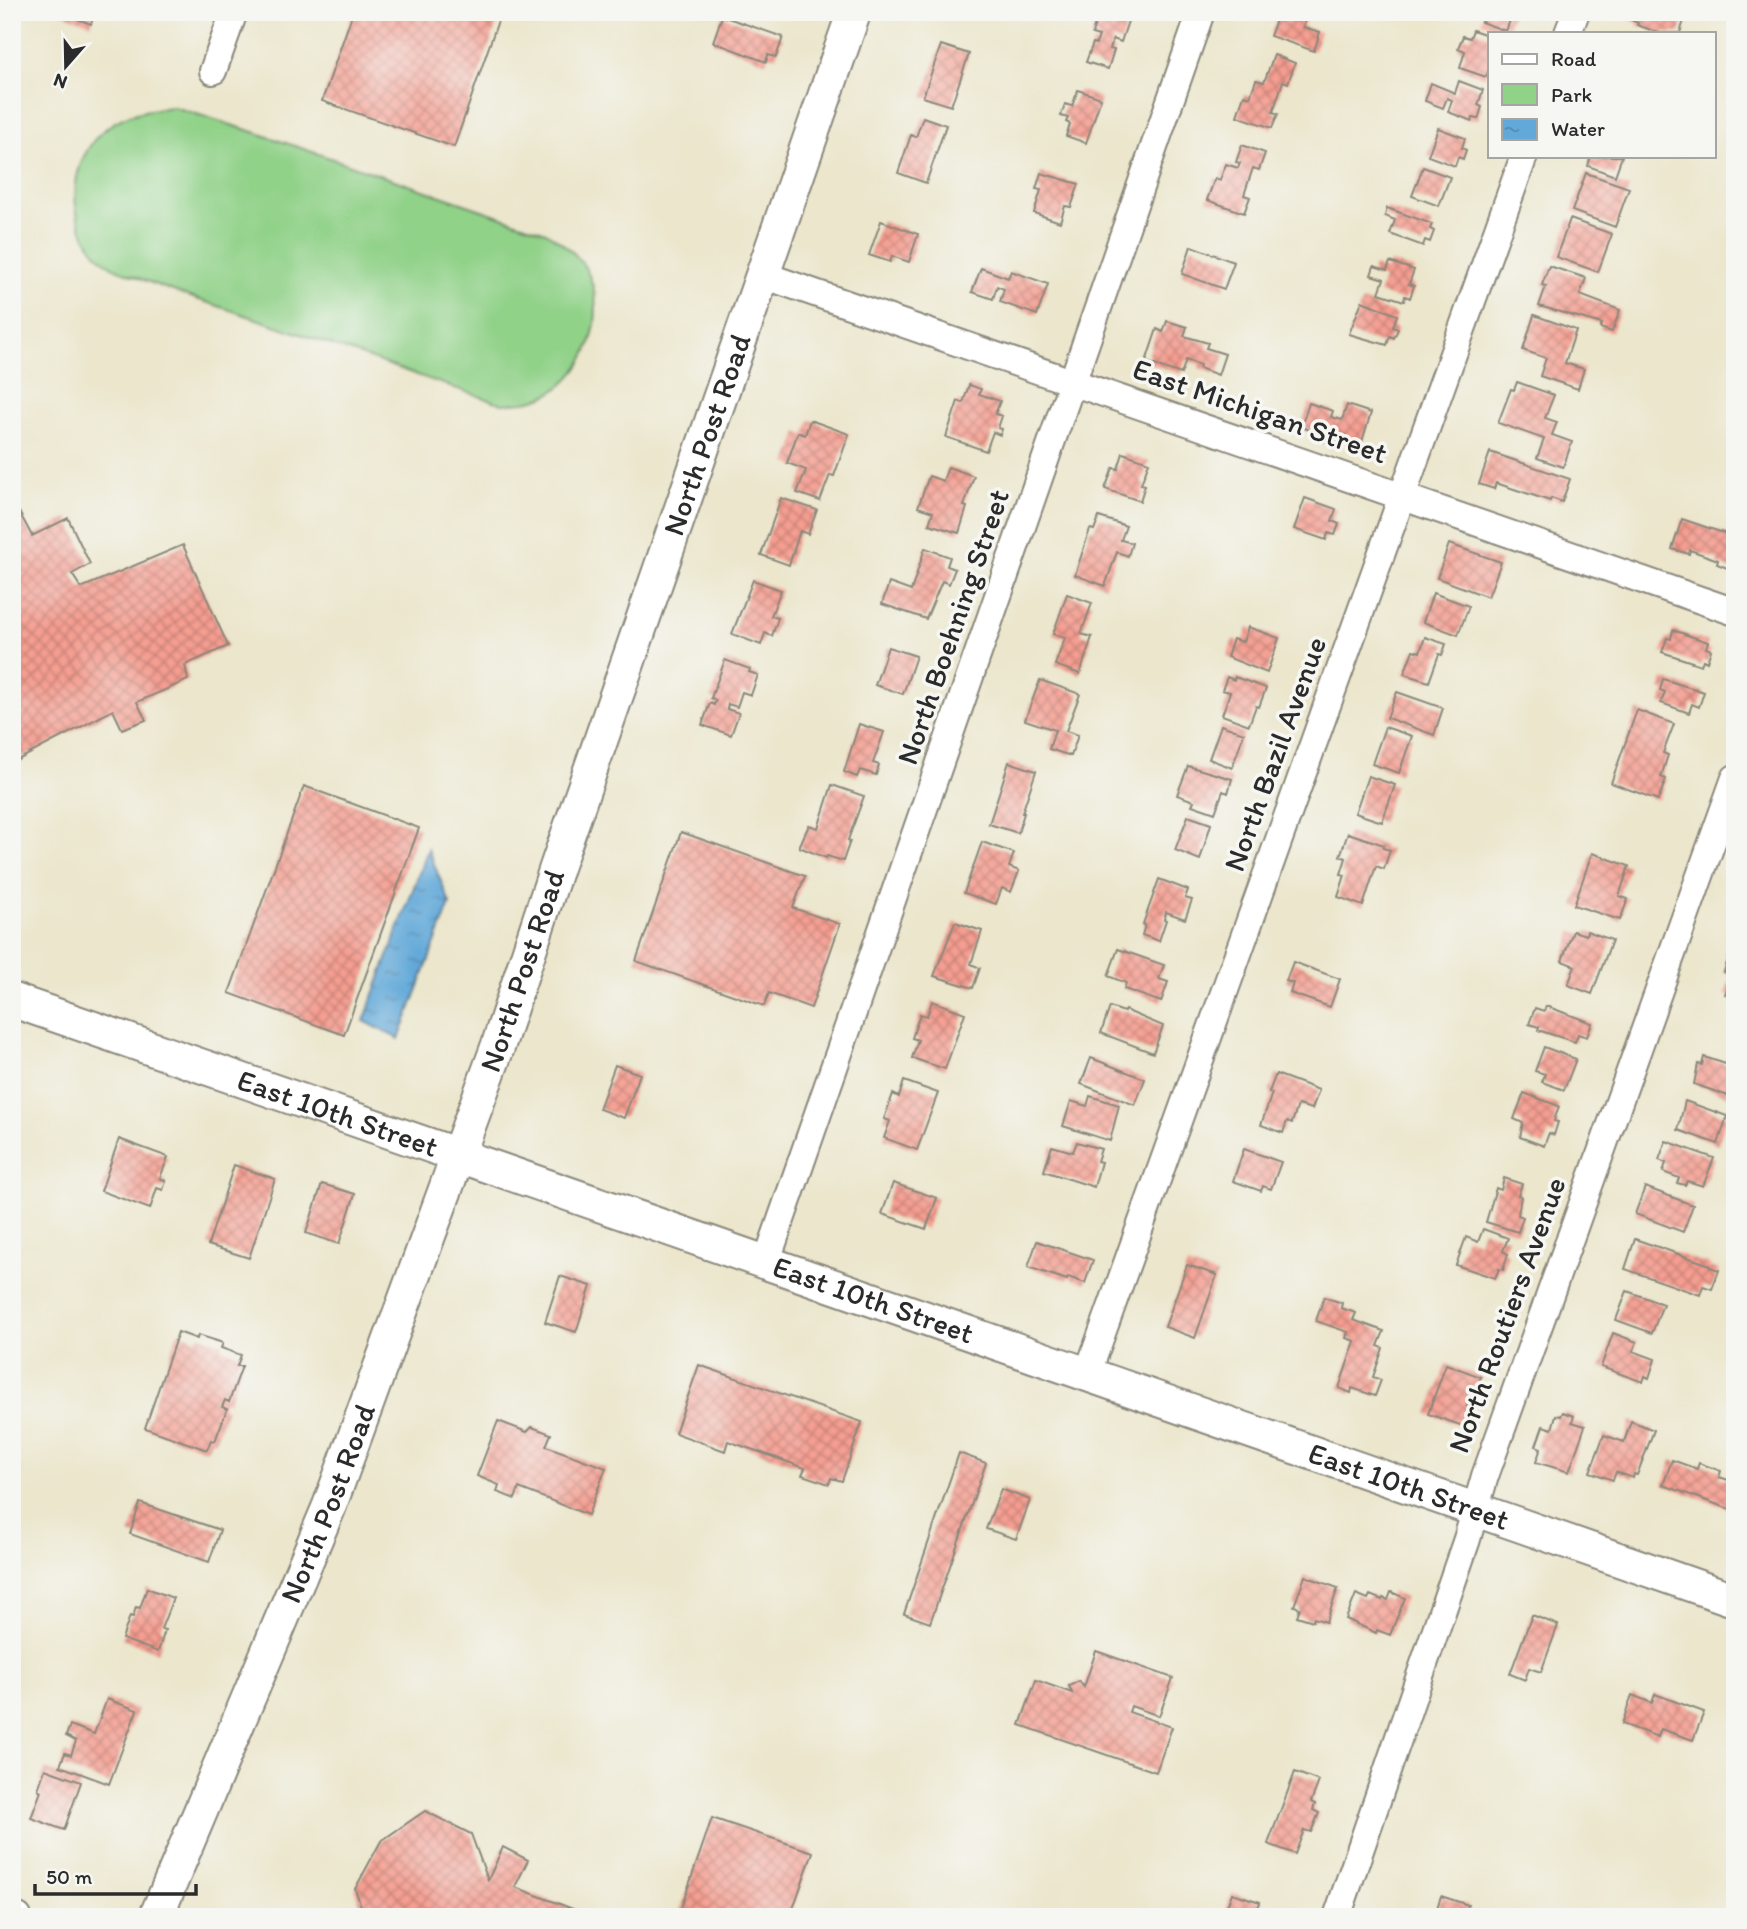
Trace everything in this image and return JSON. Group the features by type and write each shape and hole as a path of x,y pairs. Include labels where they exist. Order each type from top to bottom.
{"main road":[{"name":"North Post Road","path":"156,1917 329,1507 502,1034 561,856 855,12"},
{"name":"East 10th Street","path":"12,1000 1735,1600"}],"street":[{"path":"213,71 234,12"},
{"name":"North Boehning Street","path":"766,1263 1201,12"},
{"path":"1568,32 1576,12"},
{"name":"North Bazil Avenue","path":"1087,1375 1523,158"},
{"name":"East Michigan Street","path":"763,275 1735,612"},
{"name":"North Routiers Avenue","path":"1337,1917 1485,1476 1735,778"},
{"path":"12,1915 18,1917"}],"green space":[{"path":"174,107 546,232 578,258 593,286 595,322 584,358 561,386 545,396 530,401 503,404 176,292 112,267 96,253 85,236 78,217 75,197 83,158 94,140 124,117"}],"water":[{"path":"428,849 450,904 399,1039 364,1021"}],"building":[{"path":"58,12 95,12 91,24"},
{"path":"353,12 501,12 454,147 322,101"},
{"path":"1103,12 1131,12 1121,42 1113,39 1110,49 1114,50 1108,69 1086,62 1093,43 1096,44 1099,36 1092,34 1098,14 1102,15"},
{"path":"1279,12 1308,12 1303,27 1320,32 1314,51 1270,36"},
{"path":"1484,12 1513,12 1506,31 1481,22"},
{"path":"1634,12 1686,14 1680,32 1656,32 1631,20"},
{"path":"722,16 783,37 776,57 768,55 766,62 713,42"},
{"path":"1473,30 1488,35 1486,77 1460,68 1465,51 1458,48 1463,36 1470,38"},
{"path":"941,45 969,54 951,106 923,97"},
{"path":"1274,55 1295,63 1288,83 1283,81 1273,112 1278,114 1272,128 1237,116 1244,95 1250,97 1256,80 1264,82"},
{"path":"1459,81 1483,90 1478,105 1482,107 1478,119 1473,118 1472,121 1448,112 1452,100 1447,98 1443,108 1425,101 1431,83 1455,93"},
{"path":"1078,90 1101,98 1086,143 1066,136 1070,124 1066,122 1068,118 1061,116 1065,104 1072,106"},
{"path":"923,117 946,125 926,183 898,173 911,135 916,137"},
{"path":"1438,128 1465,138 1462,148 1466,150 1463,159 1458,157 1455,166 1428,156"},
{"path":"1242,145 1265,153 1259,170 1253,168 1244,195 1250,197 1244,213 1207,200 1215,178 1220,180 1226,164 1238,168 1240,163 1236,162"},
{"path":"1590,158 1621,158 1615,176 1588,166"},
{"path":"1423,167 1450,177 1439,206 1412,196"},
{"path":"1041,173 1079,184 1071,207 1065,206 1060,222 1034,213 1041,190 1036,189"},
{"path":"1586,173 1629,188 1615,227 1572,211"},
{"path":"1387,208 1432,224 1430,229 1434,231 1430,242 1425,240 1423,246 1390,234 1395,220 1385,216"},
{"path":"1570,219 1612,234 1598,272 1556,257"},
{"path":"881,221 918,234 909,262 892,256 890,262 869,255"},
{"path":"1191,246 1234,262 1224,289 1182,274"},
{"path":"1390,262 1414,270 1409,284 1414,286 1410,298 1405,296 1404,301 1379,293 1384,279 1371,275 1374,266 1387,270"},
{"path":"1549,266 1586,278 1580,295 1620,310 1612,332 1600,328 1602,324 1539,306 1546,286 1542,285"},
{"path":"981,268 1008,278 1011,271 1048,284 1037,315 1000,302 1004,289 997,286 993,299 972,292"},
{"path":"1362,301 1397,315 1393,327 1398,329 1394,338 1390,336 1387,345 1349,334"},
{"path":"1534,315 1576,330 1565,363 1584,369 1578,389 1540,376 1546,358 1523,350"},
{"path":"1167,321 1187,327 1184,336 1208,343 1206,348 1225,354 1218,375 1186,360 1181,374 1146,362 1157,329 1163,332"},
{"path":"1517,382 1554,395 1545,418 1557,422 1552,435 1572,442 1563,467 1537,458 1544,439 1498,423 1511,389 1514,390"},
{"path":"969,385 981,389 979,394 1000,401 995,414 1002,416 998,428 1002,429 1000,435 993,432 986,451 946,437 958,401 963,403"},
{"path":"1309,403 1333,411 1331,417 1342,420 1347,405 1371,413 1360,448 1335,439 1333,445 1323,441 1325,435 1301,427"},
{"path":"810,420 849,434 834,476 830,475 820,501 797,493 806,470 787,463 798,432 805,435"},
{"path":"1490,452 1570,479 1562,502 1551,498 1550,501 1496,483 1494,489 1479,484"},
{"path":"1123,453 1149,462 1141,484 1145,485 1140,501 1105,489 1113,468 1118,469"},
{"path":"948,467 974,476 959,533 929,524 933,512 918,507 929,476 943,481"},
{"path":"781,498 817,510 808,534 800,531 789,565 761,555"},
{"path":"1305,498 1336,509 1332,521 1339,524 1335,535 1328,533 1326,540 1294,529"},
{"path":"12,499 32,536 68,518 90,564 72,574 81,588 183,545 228,646 185,665 188,680 137,702 146,720 122,729 113,710 12,763"},
{"path":"1099,517 1126,526 1121,540 1132,543 1128,556 1117,552 1105,586 1075,575 1090,529 1094,530"},
{"path":"1682,519 1735,537 1735,571 1717,564 1718,560 1690,550 1689,554 1672,549"},
{"path":"1449,544 1501,562 1488,597 1437,578"},
{"path":"925,548 950,557 947,566 955,569 949,584 942,581 926,619 882,604 889,583 911,591"},
{"path":"753,580 781,590 771,616 778,618 772,636 765,633 761,645 732,634"},
{"path":"1433,593 1469,606 1458,635 1423,622"},
{"path":"1067,594 1092,603 1081,634 1092,637 1080,674 1055,665 1065,638 1053,634"},
{"path":"1248,627 1279,638 1267,673 1227,657 1233,639 1243,642"},
{"path":"1673,630 1708,642 1706,648 1711,650 1707,662 1703,660 1701,665 1662,652 1667,638 1671,639"},
{"path":"1425,637 1446,644 1442,655 1439,654 1429,682 1404,674 1413,650 1420,652"},
{"path":"888,647 916,656 903,694 875,685"},
{"path":"725,660 750,669 749,672 758,675 751,695 742,692 737,707 728,704 727,709 739,713 731,735 702,725 710,703 714,705 716,700 711,698"},
{"path":"1227,677 1234,680 1235,677 1266,688 1249,725 1222,715 1230,692 1222,690"},
{"path":"1663,679 1704,692 1699,707 1692,704 1689,713 1661,703 1665,692 1660,690"},
{"path":"1040,680 1080,694 1066,731 1078,735 1071,756 1049,749 1055,730 1025,720"},
{"path":"1397,692 1443,708 1434,735 1387,718"},
{"path":"1637,710 1674,724 1663,753 1668,755 1661,777 1666,779 1658,800 1611,783"},
{"path":"859,724 884,732 873,763 879,765 876,775 860,770 857,777 844,772"},
{"path":"1221,725 1244,733 1232,768 1209,759"},
{"path":"1385,727 1412,736 1399,773 1372,764"},
{"path":"1009,762 1036,771 1018,833 989,824"},
{"path":"1188,766 1232,779 1228,793 1223,791 1215,813 1192,805 1194,801 1177,795"},
{"path":"1368,776 1395,785 1382,822 1355,813"},
{"path":"832,785 864,796 843,861 827,856 826,858 799,847 809,825 818,828"},
{"path":"304,786 419,828 344,1035 229,993"},
{"path":"1188,816 1211,824 1200,860 1175,850"},
{"path":"681,832 805,876 793,908 840,924 811,1008 769,993 764,1006 636,961"},
{"path":"1348,833 1384,845 1383,848 1390,850 1384,869 1376,866 1363,906 1338,897 1345,875 1341,874 1346,858 1340,856"},
{"path":"982,842 1014,853 1009,867 1019,871 1011,892 1002,888 996,904 964,893"},
{"path":"1592,853 1629,866 1619,896 1628,899 1620,920 1574,905"},
{"path":"1159,879 1188,890 1185,898 1192,900 1185,919 1166,912 1159,941 1142,935 1143,924"},
{"path":"955,922 982,931 971,964 980,968 973,988 934,976"},
{"path":"1573,931 1586,935 1587,931 1612,940 1592,994 1568,985 1575,966 1562,961"},
{"path":"1118,949 1164,965 1159,979 1168,982 1161,1002 1124,989 1126,983 1108,976"},
{"path":"1729,956 1735,958 1735,997 1725,994 1732,975 1724,972"},
{"path":"1293,962 1340,979 1330,1007 1290,993 1293,983 1286,981"},
{"path":"932,1001 965,1013 945,1069 912,1058 918,1040 912,1038 920,1014 927,1016"},
{"path":"1546,1006 1592,1023 1587,1037 1578,1034 1575,1042 1538,1030 1539,1027 1529,1024 1535,1008 1544,1011"},
{"path":"1110,1007 1124,1012 1125,1010 1163,1026 1153,1053 1101,1033"},
{"path":"1544,1047 1576,1059 1564,1090 1542,1082 1545,1074 1535,1071"},
{"path":"1704,1057 1735,1067 1734,1098 1694,1084 1698,1064 1702,1065"},
{"path":"1091,1058 1145,1079 1135,1105 1081,1084"},
{"path":"615,1065 640,1074 624,1118 599,1109"},
{"path":"1276,1074 1319,1090 1312,1109 1298,1105 1292,1123 1287,1121 1283,1133 1261,1125"},
{"path":"904,1081 938,1093 917,1150 884,1138 890,1121 884,1119 893,1094 899,1097"},
{"path":"1524,1093 1559,1106 1554,1121 1558,1122 1554,1135 1549,1133 1544,1146 1520,1137 1523,1123 1514,1119"},
{"path":"1090,1096 1119,1105 1110,1141 1063,1126 1071,1101 1087,1106"},
{"path":"1685,1101 1727,1116 1718,1144 1678,1130"},
{"path":"119,1139 168,1157 160,1178 166,1181 163,1190 157,1188 150,1209 101,1191"},
{"path":"1666,1141 1714,1158 1703,1186 1687,1181 1685,1185 1677,1183 1679,1178 1663,1172 1666,1163 1659,1160"},
{"path":"1077,1142 1101,1149 1097,1161 1101,1162 1094,1187 1044,1171 1052,1146 1073,1152"},
{"path":"1244,1149 1281,1162 1271,1189 1263,1186 1261,1191 1233,1181"},
{"path":"234,1165 275,1179 249,1258 208,1245"},
{"path":"1504,1178 1522,1184 1518,1195 1521,1196 1518,1215 1523,1217 1518,1232 1486,1222 1496,1188 1501,1190"},
{"path":"893,1183 937,1198 926,1229 882,1214"},
{"path":"322,1184 355,1194 339,1244 306,1233"},
{"path":"1645,1187 1693,1205 1683,1232 1635,1214"},
{"path":"1483,1229 1508,1238 1503,1251 1508,1254 1503,1270 1499,1269 1495,1278 1456,1265 1466,1237 1478,1242"},
{"path":"1635,1239 1719,1270 1712,1289 1703,1286 1700,1295 1625,1269"},
{"path":"1037,1241 1093,1260 1085,1283 1028,1267"},
{"path":"1187,1265 1217,1275 1195,1338 1165,1327"},
{"path":"560,1276 591,1286 576,1332 545,1322"},
{"path":"1627,1291 1663,1304 1652,1333 1616,1320"},
{"path":"1324,1297 1342,1303 1341,1308 1356,1313 1353,1320 1384,1331 1378,1346 1383,1348 1373,1377 1381,1380 1375,1396 1352,1388 1351,1393 1339,1388 1355,1341 1346,1338 1348,1332 1316,1321"},
{"path":"178,1332 197,1339 198,1335 223,1343 221,1348 241,1355 237,1366 242,1366 229,1402 225,1400 222,1407 227,1409 215,1441 211,1440 207,1450 145,1428"},
{"path":"1613,1333 1637,1342 1633,1351 1655,1359 1649,1378 1645,1376 1643,1382 1601,1367"},
{"path":"1446,1364 1481,1377 1475,1394 1471,1393 1467,1406 1470,1407 1463,1426 1428,1414"},
{"path":"699,1365 862,1422 842,1481 831,1478 829,1484 802,1475 805,1468 728,1441 725,1451 675,1433"},
{"path":"1563,1412 1574,1416 1572,1422 1585,1426 1569,1472 1536,1462 1541,1448 1536,1446 1543,1426 1552,1429 1556,1415 1561,1416"},
{"path":"498,1421 527,1432 532,1427 551,1434 546,1446 606,1468 588,1515 519,1488 515,1499 497,1492 499,1485 477,1476"},
{"path":"1631,1421 1654,1430 1637,1475 1634,1474 1633,1478 1616,1472 1613,1480 1590,1472 1604,1435 1624,1442"},
{"path":"959,1453 986,1463 930,1623 904,1614"},
{"path":"1672,1460 1697,1469 1699,1463 1721,1471 1719,1477 1735,1482 1735,1511 1663,1485"},
{"path":"1001,1489 1030,1500 1016,1539 986,1529"},
{"path":"140,1503 220,1530 209,1562 130,1534"},
{"path":"1305,1576 1338,1588 1326,1622 1297,1616 1300,1608 1294,1606"},
{"path":"147,1588 173,1598 161,1629 165,1630 158,1652 122,1639 130,1616 133,1617 136,1607 140,1608"},
{"path":"1391,1592 1405,1598 1390,1635 1377,1630 1376,1633 1346,1619 1356,1594 1368,1599 1370,1595 1388,1600"},
{"path":"1532,1615 1558,1625 1541,1672 1529,1668 1525,1680 1510,1674"},
{"path":"1096,1651 1173,1678 1159,1716 1131,1706 1129,1712 1172,1727 1156,1772 1020,1725 1036,1680 1072,1693 1069,1686 1079,1681 1084,1687"},
{"path":"1655,1694 1704,1712 1693,1740 1661,1729 1658,1737 1622,1724 1632,1695 1652,1703"},
{"path":"107,1699 137,1710 109,1784 60,1766 65,1753 71,1755 76,1741 66,1736 70,1725 94,1734"},
{"path":"45,1769 81,1782 64,1830 31,1818 41,1791 38,1789"},
{"path":"1295,1772 1319,1781 1311,1802 1315,1804 1313,1810 1319,1813 1311,1832 1304,1830 1295,1854 1268,1844"},
{"path":"425,1811 471,1834 488,1880 503,1847 528,1860 515,1887 578,1911 577,1917 365,1917 355,1889 381,1841"},
{"path":"712,1818 813,1852 790,1917 678,1917"},
{"path":"1232,1893 1260,1902 1255,1917 1223,1917"},
{"path":"1441,1896 1468,1905 1464,1917 1434,1917"}]}
